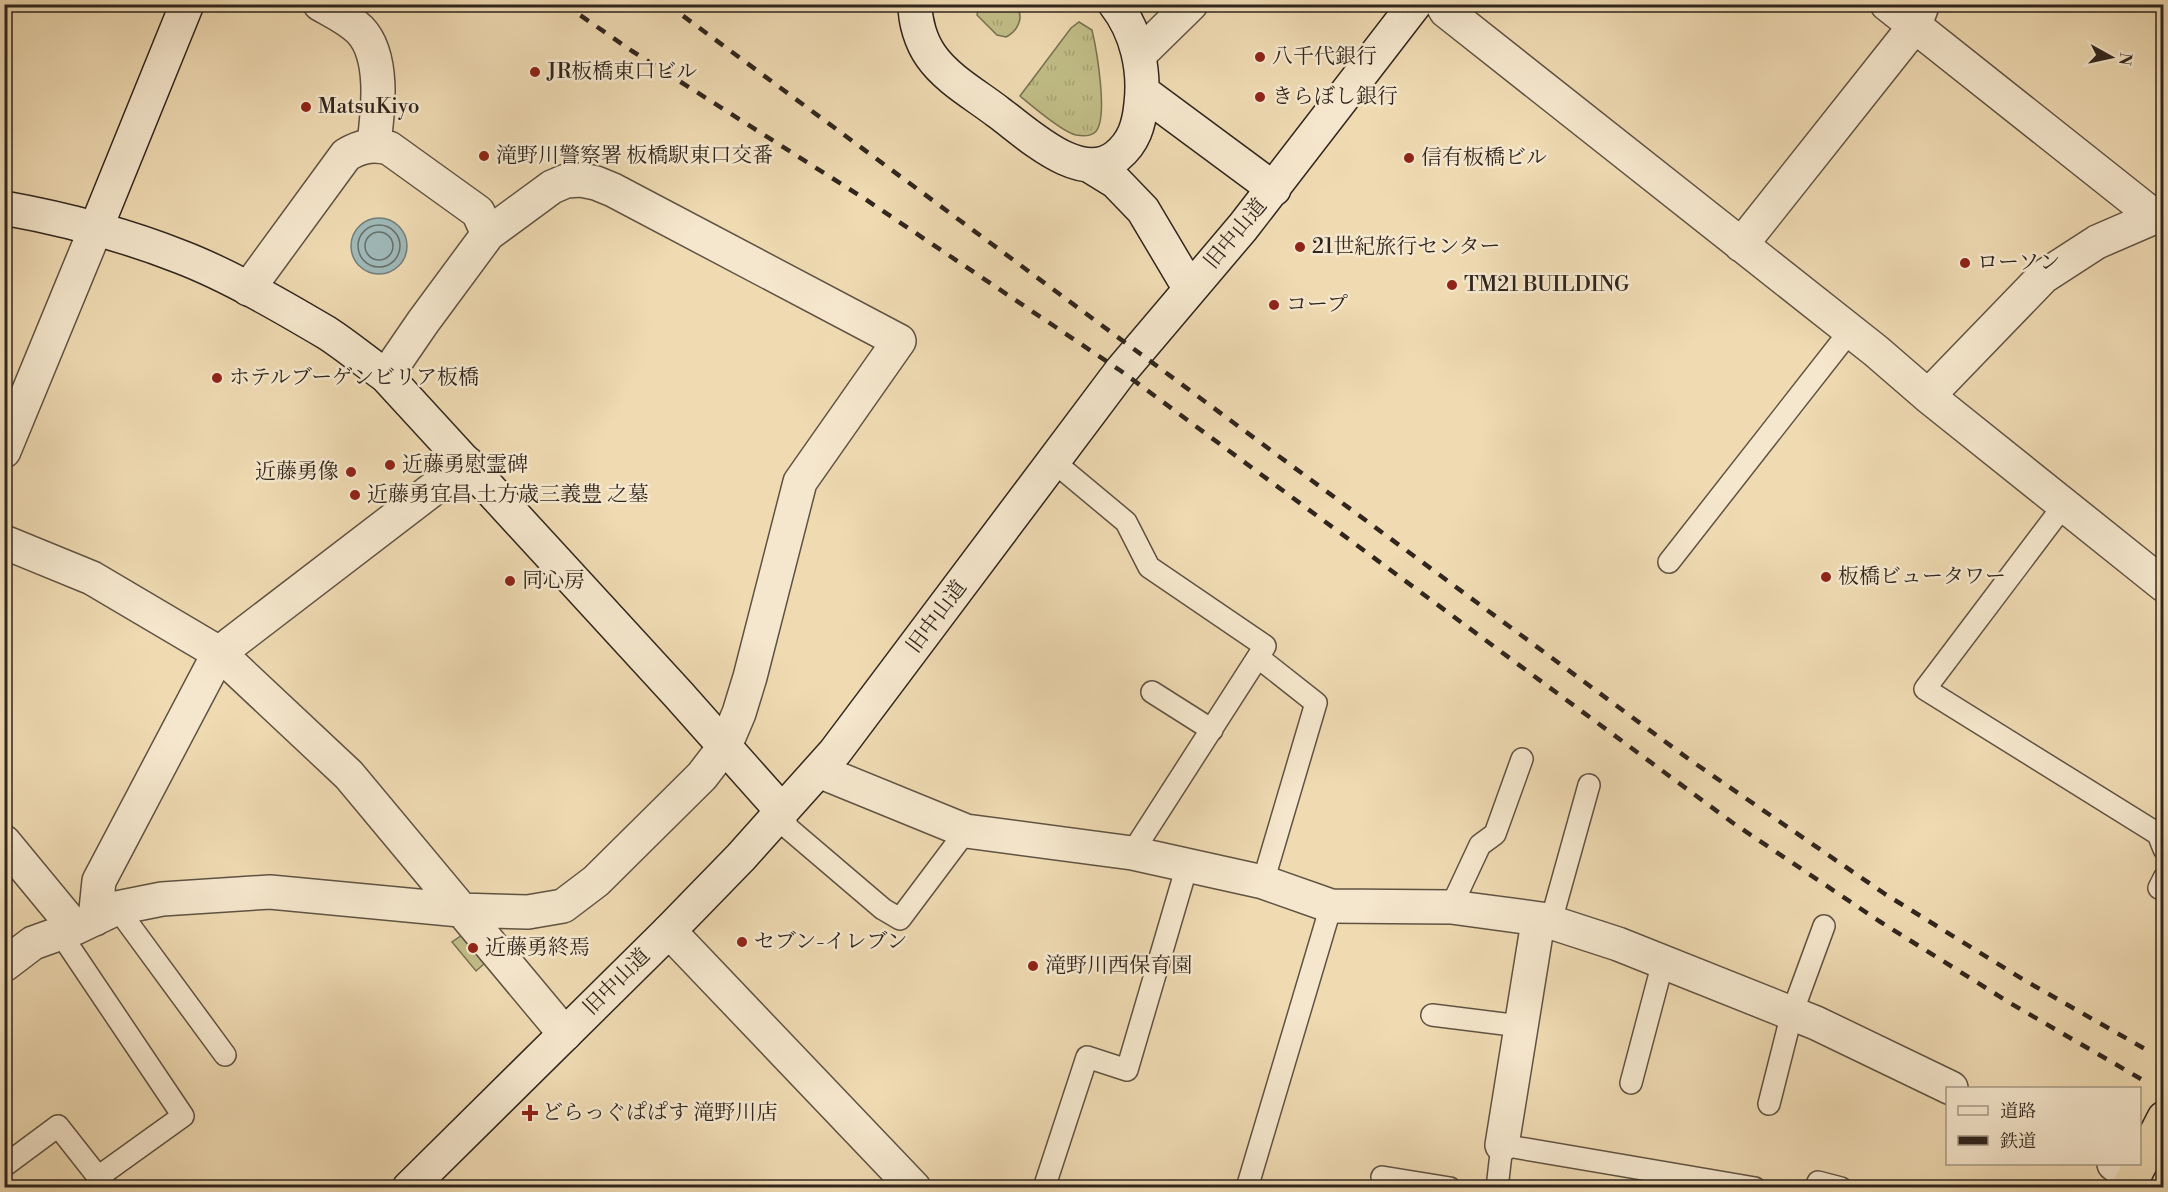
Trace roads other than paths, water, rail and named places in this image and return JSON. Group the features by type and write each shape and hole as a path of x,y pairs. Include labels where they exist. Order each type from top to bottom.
{"highway":[{"path":"2141,1152 2163,1118"}],"street":[{"path":"4,451 187,4"},
{"path":"321,4 362,31 373,52 376,60 378,91 374,144"},
{"path":"915,4 920,34 931,57 952,78 1051,151 1071,161 1090,166 1116,182 1143,210 1190,289"},
{"path":"1090,166 1111,161 1126,149 1140,122 1143,92 1139,55 1123,14 1115,4"},
{"path":"1139,55 1191,4"},
{"name":"旧中山道","path":"410,1188 669,931 819,771 1136,352 1274,189 1415,4"},
{"path":"1442,4 1446,11 1850,331 2163,585"},
{"path":"1887,4 1918,16 2159,214 2097,242 2043,277 1928,396"},
{"path":"1741,245 1918,16"},
{"path":"1143,92 1274,189"},
{"path":"248,289 346,155 359,147 374,144 389,148 478,212 488,234"},
{"path":"4,965 33,943 87,922 162,899 270,892 460,910 528,912 563,906 596,881 702,776 725,746 739,713 750,677 800,482 899,341 596,183 581,180 566,181 552,187 488,234 386,376"},
{"path":"4,208 60,218 182,257 248,289 328,334 386,376 468,463 782,811"},
{"path":"87,922 99,881 219,653 468,463"},
{"path":"4,542 92,578 219,653 349,775 565,1034"},
{"path":"819,771 966,831 1132,853 1263,882 1330,906 1451,907 1542,919 1618,944 1792,1013 1947,1087"},
{"path":"4,842 87,922"},
{"path":"1502,1145 1536,934 1542,919"},
{"path":"669,931 906,1185"}],"lane":[{"path":"1669,562 1850,331"},
{"path":"1054,462 1126,522 1149,567 1265,646 1132,853"},
{"path":"2064,505 1926,689 2158,834 2163,849"},
{"path":"1259,658 1316,703 1263,882"},
{"path":"1152,692 1212,730"},
{"path":"1451,907 1480,845 1495,834 1522,759"},
{"path":"1542,919 1553,914 1589,785"},
{"path":"782,811 788,828 883,909 900,920 966,831"},
{"path":"1044,1188 1087,1057 1127,1070 1187,866"},
{"path":"1247,1188 1330,906"},
{"path":"87,922 225,1055"},
{"path":"4,1166 58,1126 102,1182 183,1116 87,922"},
{"path":"1769,1104 1792,1013 1824,926"},
{"path":"1631,1083 1663,962"},
{"path":"1432,1015 1520,1026"},
{"path":"1497,1188 1502,1145 1755,1188"},
{"path":"1382,1177 1450,1188"},
{"path":"1816,1188 1818,1182 1841,1188"}],"water":[{"path":"379,218 394,223 402,231 407,246 402,261 394,269 379,274 364,269 356,261 351,246 356,231 364,223"}],"railway":[{"path":"564,4 632,51 865,199 1121,371 1733,823 1879,921 2010,1003 2141,1079"},
{"path":"667,4 1690,760 1885,894 2024,980 2152,1053"}],"place":[{"name":"八千代銀行","path":"1260,57"},
{"name":"JR板橋東口ビル","path":"535,72"},
{"name":"きらぼし銀行","path":"1260,97"},
{"name":"MatsuKiyo","path":"306,107"},
{"name":"滝野川警察署 板橋駅東口交番","path":"484,156"},
{"name":"信有板橋ビル","path":"1409,158"},
{"name":"21世紀旅行センター","path":"1300,247"},
{"name":"ローソン","path":"1965,263"},
{"name":"TM21 BUILDING","path":"1452,285"},
{"name":"コープ","path":"1274,305"},
{"name":"ホテルブーゲンビリア板橋","path":"217,378"},
{"name":"近藤勇慰霊碑","path":"390,465"},
{"name":"近藤勇像","path":"351,472"},
{"name":"近藤勇宜昌 土方歳三義豊 之墓","path":"355,495"},
{"name":"板橋ビュータワー","path":"1826,577"},
{"name":"同心房","path":"510,581"},
{"name":"セブン-イレブン","path":"742,942"},
{"name":"近藤勇終焉","path":"473,948"},
{"name":"滝野川西保育園","path":"1033,966"},
{"name":"どらっぐぱぱす 滝野川店","path":"530,1113"}]}
